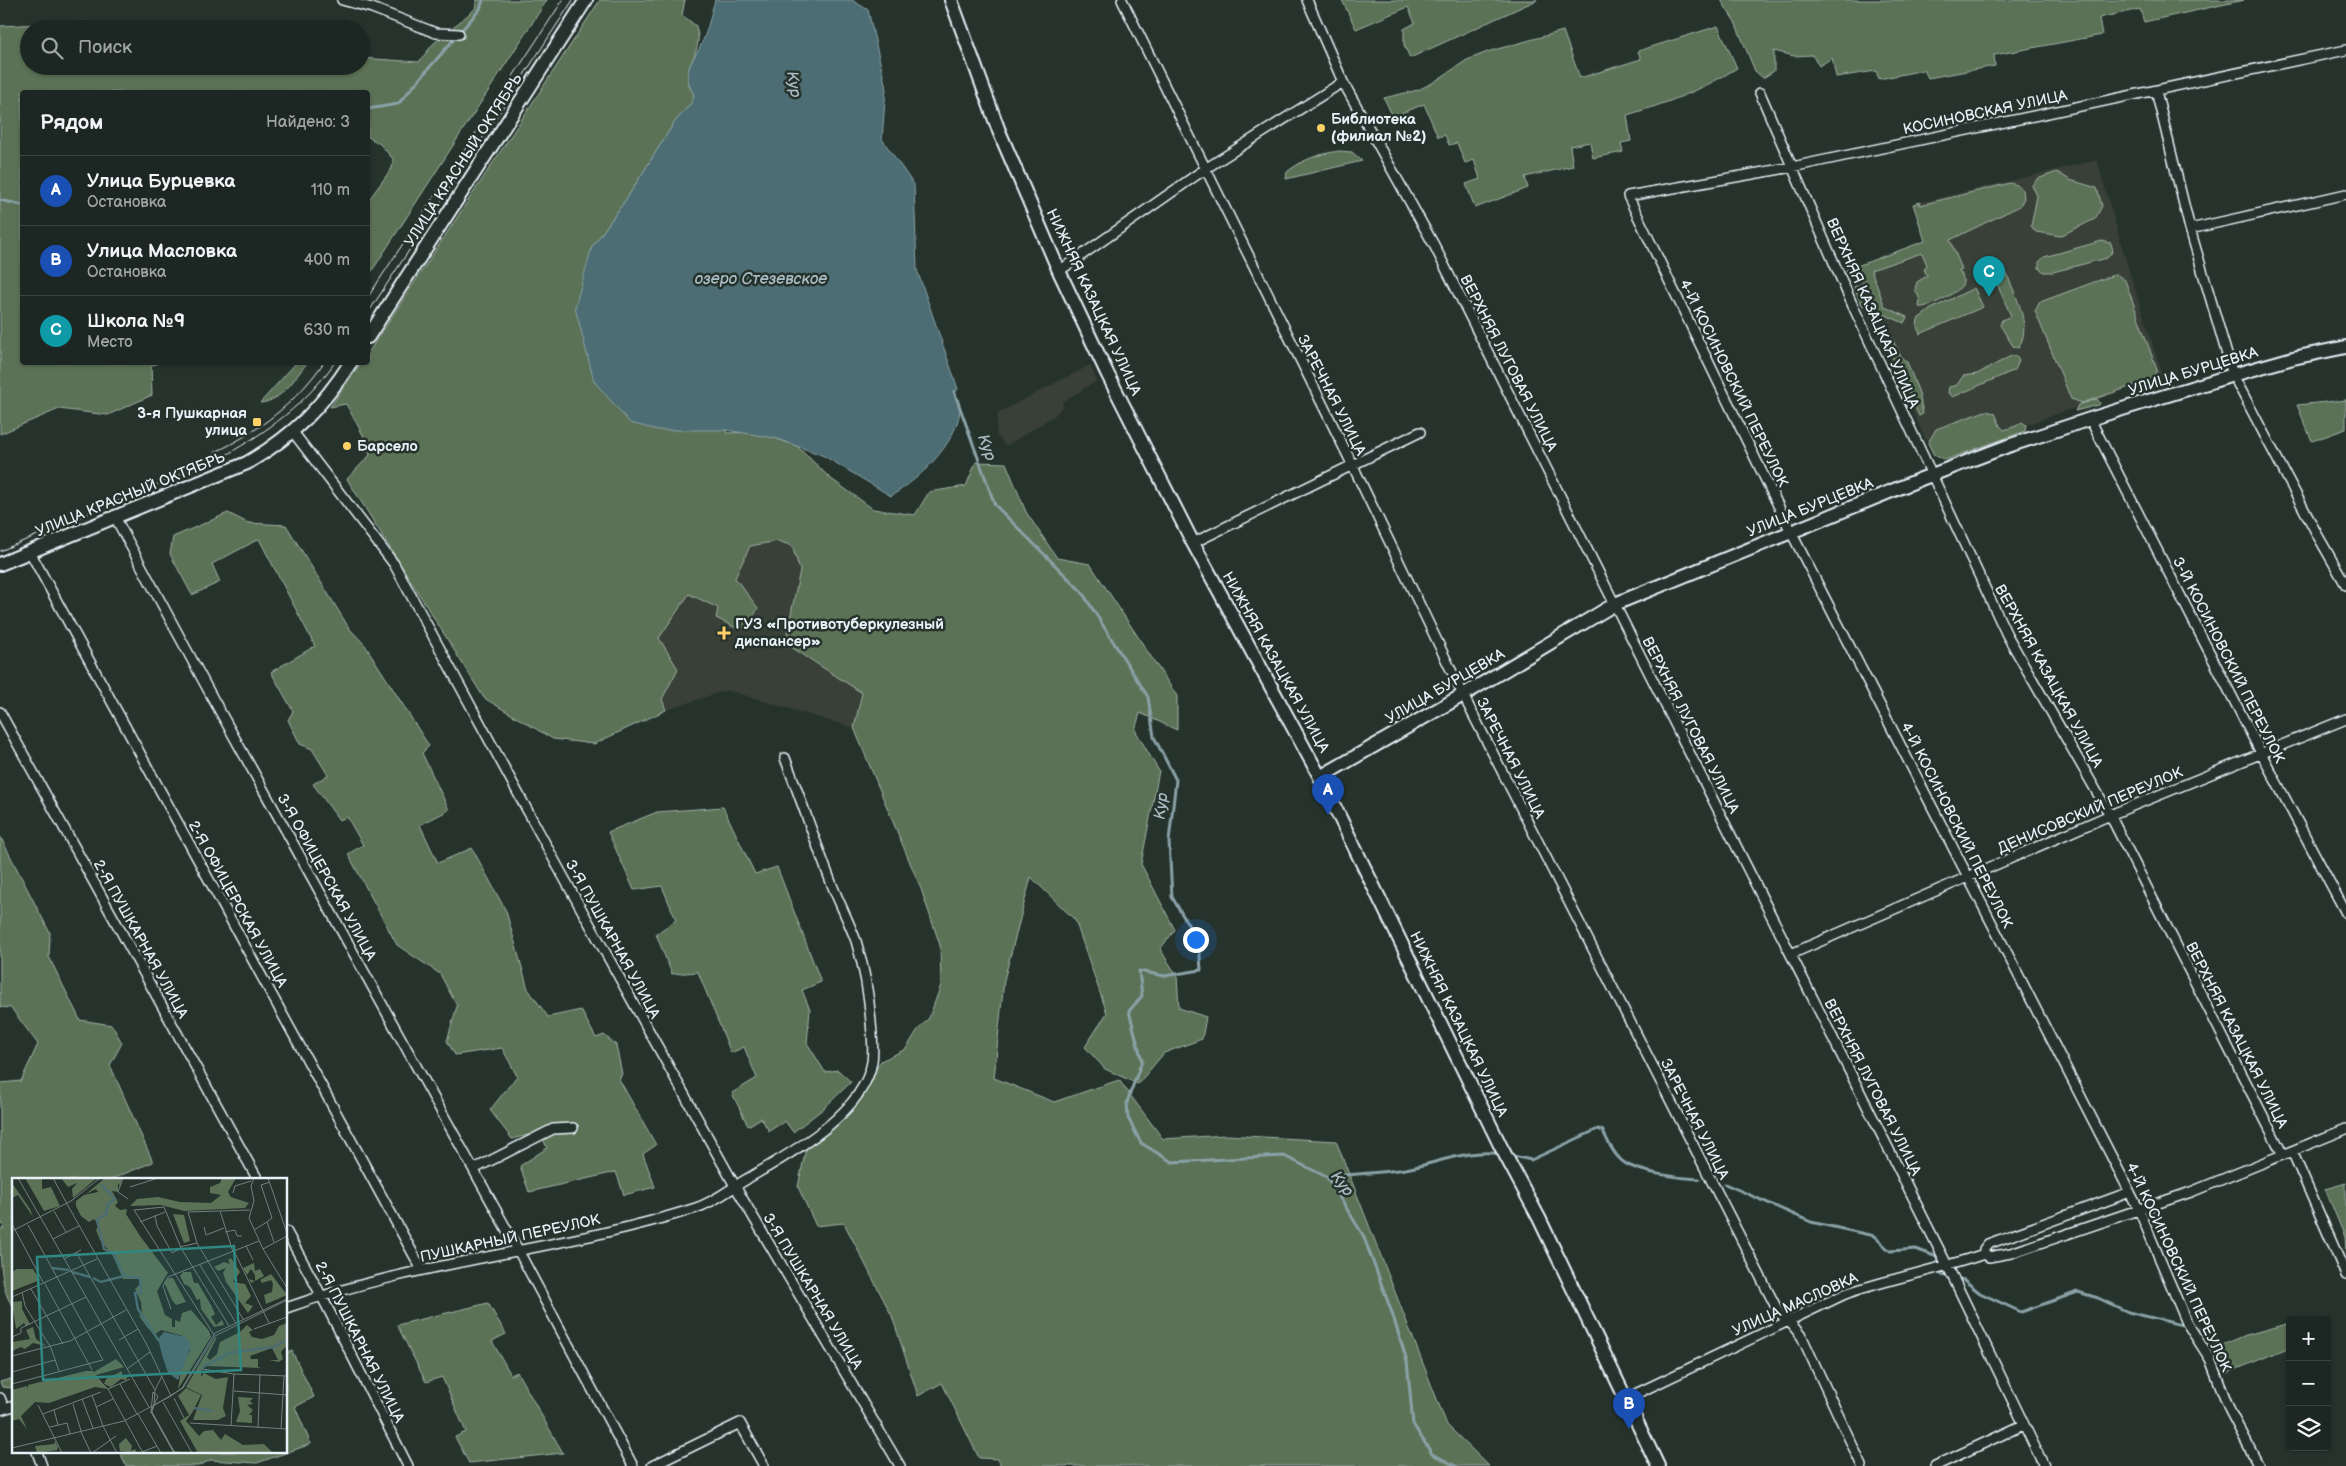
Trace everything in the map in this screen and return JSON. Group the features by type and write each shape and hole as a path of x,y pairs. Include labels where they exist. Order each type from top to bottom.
{"street":[{"path":"342,0 372,8 436,33 459,34"},
{"name":"УЛИЦА КРАСНЫЙ ОКТЯБРЬ","path":"370,334 586,0"},
{"name":"НИЖНЯЯ КАЗАЦКАЯ УЛИЦА","path":"951,0 999,131 1059,271 1107,373 1193,543 1320,777 1501,1147 1539,1218 1658,1466"},
{"name":"ЗАРЕЧНАЯ УЛИЦА","path":"1122,0 1352,464 1463,695 1779,1313 1789,1321 1802,1337 1862,1466"},
{"name":"ВЕРХНЯЯ ЛУГОВАЯ УЛИЦА","path":"1307,0 1343,82 1434,245 1948,1267 2044,1466"},
{"name":"КОСИНОВСКАЯ УЛИЦА","path":"1628,196 1792,167 2346,50"},
{"path":"1059,271 1205,169 1343,82"},
{"path":"2156,91 2190,229 2234,375 2318,536 2346,585"},
{"name":"ВЕРХНЯЯ КАЗАЦКАЯ УЛИЦА","path":"1760,93 1852,304 2007,635 2110,815 2283,1155"},
{"path":"2190,229 2346,194"},
{"name":"4-Й КОСИНОВСКИЙ ПЕРЕУЛОК","path":"1628,196 1791,532 2139,1210 2187,1323 2210,1359 2230,1411 2259,1466"},
{"name":"УЛИЦА БУРЦЕВКА","path":"1320,777 1463,695 1615,604 1931,474 2090,418 2293,358 2346,347"},
{"name":"УЛИЦА КРАСНЫЙ ОКТЯБРЬ","path":"0,564 248,463 279,444 293,432 323,402 349,365"},
{"name":"3-Й КОСИНОВСКИЙ ПЕРЕУЛОК","path":"2090,418 2262,755 2346,913"},
{"name":"3-Я ПУШКАРНАЯ УЛИЦА","path":"293,432 394,564 558,867 735,1186 900,1466"},
{"path":"1193,543 1420,432"},
{"name":"3-Я ОФИЦЕРСКАЯ УЛИЦА","path":"115,517 212,697 474,1169 633,1466"},
{"name":"2-Я ОФИЦЕРСКАЯ УЛИЦА","path":"30,552 422,1270"},
{"name":"2-Я ПУШКАРНАЯ УЛИЦА","path":"0,712 257,1178"},
{"name":"ДЕНИСОВСКИЙ ПЕРЕУЛОК","path":"1791,954 2110,815 2262,755 2346,719"},
{"name":"ПУШКАРНЫЙ ПЕРЕУЛОК","path":"288,1307 322,1295 422,1270 626,1227 698,1207 724,1195 735,1186 801,1147 854,1100 865,1083 872,1062 870,1003 856,941 830,880 785,758"},
{"path":"474,1169 552,1129 573,1128"},
{"name":"УЛИЦА МАСЛОВКА","path":"1625,1399 1845,1294 1882,1281 1948,1267 1984,1254 1989,1257 2011,1253 2139,1210 2346,1129"},
{"path":"2292,1151 2346,1275"},
{"name":"УЛИЦА МАСЛОВКА","path":"1984,1254 1984,1249 1988,1244 2130,1192"},
{"name":"2-Я ПУШКАРНАЯ УЛИЦА","path":"288,1235 322,1295 408,1466"},
{"path":"0,1398 2,1409"},
{"path":"652,1466 740,1423 764,1466"},
{"path":"1935,1466 2024,1425"},
{"path":"38,1454 42,1466"}],"shaded area":[{"path":"2097,160 2127,264 2163,377 1934,457 1846,270 1925,241 1913,204"},
{"path":"1090,365 1097,381 1062,402 1063,406 1055,415 1006,446 996,434 998,413"},
{"name":"ГУЗ «Противотуберкулезный диспансер»","path":"778,541 792,546 800,570 785,643 862,693 854,728 727,690 666,710 662,699 678,669 659,638 689,593 718,608 717,618 737,629 758,608 735,578 750,546"}],"green space":[{"path":"477,0 547,0 370,274 370,198 392,168 393,159 380,144 370,138 370,90 20,90 20,365 153,365 151,366 152,395 108,415 59,409 0,434 0,26 20,25 20,75 370,75 370,59 419,62 433,44 475,9"},
{"path":"600,0 685,0 682,15 696,26 698,36 696,50 688,74 690,87 694,95 692,102 674,123 627,198 592,247 726,430 726,433 758,432 797,446 830,478 873,509 915,515 929,492 966,486 976,462 1006,463 1026,512 1057,558 1090,564 1177,696 1177,730 1140,713 1135,730 1159,771 1141,864 1175,930 1160,949 1177,976 1179,1008 1206,1017 1202,1039 1164,1053 1138,1084 1105,1069 1085,1047 1107,1013 1075,920 1031,877 1004,980 994,1078 1054,1102 1119,1080 1163,1139 1226,1135 1336,1141 1447,1425 1489,1466 1001,1466 998,1459 979,1458 942,1383 918,1396 892,1316 844,1223 816,1226 798,1187 807,1143 851,1111 881,1061 906,1049 917,1031 929,1018 941,985 940,945 921,889 854,728 862,693 785,643 800,570 792,546 778,541 750,546 735,578 758,608 748,626 738,629 716,618 718,608 689,594 659,638 678,669 662,699 666,710 594,744 553,739 484,698 347,479 370,455 363,435 346,404 330,407 360,365 370,365 370,350"},
{"path":"1342,0 1537,0 1410,58 1404,45 1404,29 1415,23 1408,7 1356,29"},
{"path":"1721,0 2244,0 2144,22 2140,9 2099,18 2102,35 1994,55 1995,66 1928,78 1924,70 1879,79 1876,71 1836,77 1832,58 1819,66 1812,55 1794,56 1774,51 1774,71 1763,78 1755,71 1735,22"},
{"path":"1718,26 1737,68 1684,96 1627,115 1631,141 1621,143 1623,152 1593,158 1590,142 1570,146 1573,166 1525,177 1528,188 1475,208 1466,184 1480,179 1474,160 1465,163 1457,143 1449,145 1445,135 1438,137 1424,104 1393,117 1384,98 1418,90 1434,82 1467,60 1490,51 1563,31 1580,78 1641,59 1638,51"},
{"path":"1339,151 1352,152 1362,161 1286,179 1287,172 1305,160"},
{"path":"2057,172 2070,180 2097,188 2102,206 2095,219 2060,236 2036,232 2031,226 2037,196 2032,185 2037,179"},
{"path":"2010,183 2017,185 2023,190 2024,198 2020,206 1950,240 1962,269 1959,270 1963,281 1959,288 1935,303 1919,307 1920,300 1915,289 1917,282 1927,276 1924,269 1927,265 1922,253 1871,270 1885,307 1907,317 1904,323 1862,305 1854,287 1863,283 1859,273 1849,277 1846,270 1925,241 1913,204 1921,202 1920,205"},
{"path":"2102,241 2111,243 2113,251 2107,258 2053,272 2044,272 2039,268 2039,262 2044,257"},
{"path":"1997,264 2005,269 2023,319 2024,330 2018,348 2013,346 2000,325 2002,320 2011,316 1991,270"},
{"path":"2116,274 2125,280 2157,370 2153,379 2082,403 2071,399 2035,311 2040,302"},
{"path":"1974,288 1983,307 1920,334 1917,327 1918,319 1931,309"},
{"path":"1881,332 1889,332 1901,357 1907,362 1919,393 1923,414 1919,416"},
{"path":"2011,356 2016,356 2019,361 2015,370 1953,397 1948,393 1949,387 1957,385 1963,376 1977,374"},
{"path":"294,365 305,365 281,394 268,402 260,403"},
{"path":"2097,399 2100,403 2099,405 2075,411 2078,405"},
{"path":"2346,400 2346,429 2312,441 2297,405"},
{"path":"1985,411 1995,413 2000,426 2004,430 2022,422 2026,425 2025,431 1945,460 1934,455 1928,443 1936,429"},
{"path":"228,513 248,523 286,525 349,628 365,645 429,746 422,753 449,810 420,825 438,863 472,848 506,911 528,989 548,1017 581,1010 596,1038 604,1035 616,1045 622,1074 619,1079 656,1145 643,1154 655,1187 624,1195 616,1172 529,1192 520,1166 547,1148 540,1132 512,1139 490,1110 517,1076 502,1048 455,1055 447,1041 457,1006 440,974 397,945 348,854 363,845 347,817 339,820 313,784 328,775 312,749 300,744 288,720 293,711 271,672 315,646 259,539 212,564 220,582 192,595 170,554 173,537"},
{"path":"723,807 755,874 777,867 821,982 802,990 810,1010 807,1043 825,1072 838,1070 851,1082 823,1109 793,1132 785,1121 769,1131 761,1118 748,1126 732,1093 757,1078 744,1047 731,1053 698,972 672,974 656,934 676,920 662,886 634,890 608,832 657,812"},
{"path":"0,836 50,933 49,957 80,1020 112,1025 122,1043 110,1065 153,1162 114,1178 12,1178 12,1305 3,1283 1,1261 0,1230 4,1228 0,1219 0,1083 21,1081 38,1044 11,1008 0,1007"},
{"path":"2346,1183 2346,1253 2345,1237 2325,1189"},
{"path":"488,1303 506,1334 492,1341 511,1375 517,1372 563,1453 469,1463 455,1437 466,1432 442,1377 426,1382 397,1325"},
{"path":"2286,1324 2286,1349 2225,1374 2220,1358 2220,1346 2246,1335"},
{"path":"292,1351 314,1397 295,1407 311,1444 288,1452 288,1352"},
{"path":"12,1379 12,1388 2,1387 0,1382"},
{"path":"121,1454 283,1454 257,1463 211,1460 198,1466 126,1466"}],"water":[{"name":"озеро Стезевское","path":"715,0 852,0 868,10 886,88 882,139 914,185 917,270 958,389 955,393 960,409 957,424 943,449 924,471 891,496 824,456 775,438 726,430 658,430 630,423 594,381 575,307 592,247 627,198 674,123 692,102 694,95 688,79 688,72 706,33"}],"waterway":[{"path":"370,109 398,104 480,9 483,0"},
{"path":"0,200 20,205"},
{"name":"Кур","path":"954,391 995,505 1082,592 1148,697 1154,737 1176,780 1169,841 1172,897 1199,943 1201,970 1164,976 1139,971 1142,996 1129,1011 1142,1061 1127,1102 1128,1118 1141,1143 1172,1162 1284,1156 1327,1177 1363,1235 1391,1310 1407,1361 1413,1424 1432,1454 1456,1466"},
{"path":"1509,1155 1531,1160 1598,1129 1603,1131 1619,1158 1629,1165 1659,1174 1699,1179"},
{"path":"1327,1177 1405,1169 1476,1153 1500,1154"},
{"path":"1725,1184 1811,1222 1874,1236 1890,1251 1916,1249 1937,1257 1942,1275 1964,1280 1980,1293 2021,1312 2078,1292 2098,1298 2128,1312 2182,1325"},
{"path":"2200,1329 2220,1346"}],"tram line":[{"path":"370,294 563,0"},
{"path":"370,310 573,0"},
{"path":"215,452 246,435 276,414 302,390 322,365"},
{"path":"0,551 226,455 286,415 312,391 333,365"}],"place":[{"name":"Библиотека (филиал №2)","path":"1321,128"},
{"name":"Школа №9","path":"1989,297"},
{"name":"3-я Пушкарная улица","path":"257,422"},
{"name":"Барсело","path":"347,446"},
{"name":"ГУЗ «Противотуберкулезный диспансер»","path":"724,633"},
{"name":"Улица Бурцевка","path":"1328,815"},
{"name":"Улица Масловка","path":"1629,1429"}]}
